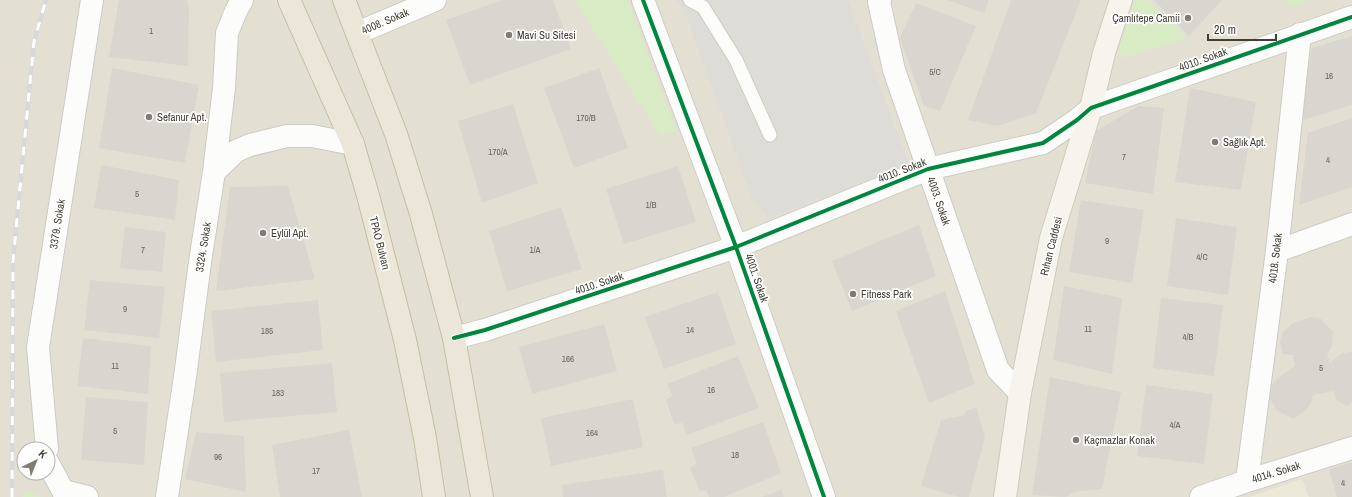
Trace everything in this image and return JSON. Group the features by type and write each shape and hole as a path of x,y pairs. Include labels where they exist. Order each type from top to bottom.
{"highway":[{"name":"TPAO Bulvarı","path":"289,0 353,144 369,199 405,340 425,438 434,497"},
{"path":"344,0 396,134 421,214 454,338 482,497"}],"street":[{"name":"3379. Sokak","path":"46,441 38,347 92,0"},
{"name":"3324. Sokak","path":"166,497 186,370 200,262 214,172 224,88 227,33 242,0"},
{"name":"4008. Sokak","path":"357,33 436,0"},
{"name":"4001. Sokak","path":"643,0 736,247 824,497"},
{"name":"4003. Sokak","path":"880,0 879,2 894,70 998,370 1020,393"},
{"name":"Rıhan Caddesi","path":"1005,497 1020,393 1051,238 1091,108 1104,53 1121,0"},
{"name":"4010. Sokak","path":"454,338 485,330 736,247 928,169 1043,143 1077,120 1091,108 1352,16"},
{"name":"4018. Sokak","path":"1247,481 1277,250 1300,34"},
{"path":"214,172 236,151 250,145 287,136 312,136 353,144"},
{"path":"1277,250 1352,224"},
{"name":"4014. Sokak","path":"1201,497 1352,448"},
{"path":"56,478 64,491 87,497"}],"lane":[{"path":"690,0 702,7 736,60 770,135"}],"shaded area":[{"path":"0,0 1352,0 1352,497 0,497"},
{"path":"676,0 848,0 909,165 769,218 752,198 684,10"},
{"path":"1302,479 1309,497 1249,497"}],"green space":[{"path":"575,0 628,0 676,131 660,136"},
{"path":"1135,0 1148,0 1188,38 1124,58 1117,54"},
{"path":"1286,0 1308,0 1309,1 1288,7"},
{"path":"23,490 42,497 23,497"}],"building":[{"path":"119,0 186,0 189,6 188,66 109,57"},
{"name":"Mavi Su Sitesi","path":"502,0 553,0 571,49 470,85 446,20"},
{"path":"947,0 989,0 984,13"},
{"path":"1011,0 1081,0 1036,113 998,126 968,120"},
{"name":"Çamlıtepe Camii","path":"1154,0 1222,0 1189,36"},
{"path":"916,3 976,26 940,111 924,106 900,38"},
{"path":"1352,36 1352,105 1304,120 1300,113 1312,48"},
{"name":"Sefanur Apt.","path":"112,68 199,85 185,163 99,148"},
{"path":"599,68 628,148 574,168 544,88"},
{"name":"Sağlık Apt.","path":"1190,88 1256,102 1241,190 1175,182"},
{"path":"513,104 538,183 482,203 458,121"},
{"path":"1138,106 1164,108 1153,194 1085,183 1096,131"},
{"path":"1352,118 1352,187 1299,205 1308,133"},
{"path":"101,165 179,180 175,220 94,208"},
{"path":"678,166 696,222 624,244 606,189"},
{"name":"Eylül Apt.","path":"288,186 315,279 216,291 230,187"},
{"path":"1081,200 1144,210 1132,283 1069,272"},
{"path":"561,207 582,269 507,291 489,231"},
{"path":"1176,218 1237,227 1228,295 1167,286"},
{"path":"919,225 936,276 852,311 832,261"},
{"path":"125,227 166,232 162,272 120,268"},
{"path":"90,280 165,287 159,338 84,330"},
{"path":"1064,286 1122,298 1112,374 1053,360"},
{"path":"945,291 975,384 929,403 896,311"},
{"path":"718,292 736,344 664,369 645,317"},
{"path":"1161,298 1223,305 1214,376 1153,368"},
{"path":"318,300 323,350 216,362 211,311"},
{"path":"1311,317 1320,318 1333,332 1332,346 1327,354 1330,362 1343,353 1352,352 1352,403 1347,406 1336,400 1334,391 1313,395 1308,408 1294,419 1277,411 1267,393 1278,378 1295,366 1293,355 1283,354 1280,343 1282,333 1293,323"},
{"path":"604,324 617,371 532,394 519,347"},
{"path":"83,338 151,346 148,394 77,386"},
{"path":"738,356 759,408 687,435 682,423 674,424 666,400 672,396 667,384"},
{"path":"332,363 337,412 224,422 220,373"},
{"name":"Kaçmazlar Konak","path":"1050,377 1121,392 1102,489 1074,492 1066,497 1032,495"},
{"path":"1146,385 1213,394 1204,464 1137,456"},
{"path":"86,397 148,402 144,465 81,460"},
{"path":"633,399 643,447 551,466 541,418"},
{"path":"976,407 985,437 969,497 959,497 921,486 941,420 965,415 966,411"},
{"path":"763,422 781,473 724,497 709,497 706,490 700,492 690,468 697,463 691,448"},
{"path":"349,430 362,497 280,497 272,445"},
{"path":"196,432 244,436 246,492 185,479"},
{"path":"1352,462 1352,497 1337,497 1329,469"},
{"path":"663,470 667,497 563,497 562,485"},
{"path":"781,490 784,497 762,497"}],"railway":[{"path":"12,497 13,261 34,41 46,0"}],"cycle path":[{"path":"643,0 736,247 824,497"},
{"path":"454,338 485,330 736,247 928,169 1043,143 1077,120 1091,108 1352,17"}],"place":[{"name":"Çamlıtepe Camii","path":"1188,18"},
{"name":"Mavi Su Sitesi","path":"509,35"},
{"name":"Sefanur Apt.","path":"149,117"},
{"name":"Sağlık Apt.","path":"1215,142"},
{"name":"Eylül Apt.","path":"263,233"},
{"name":"Fitness Park","path":"853,294"},
{"name":"Kaçmazlar Konak","path":"1076,440"}]}
